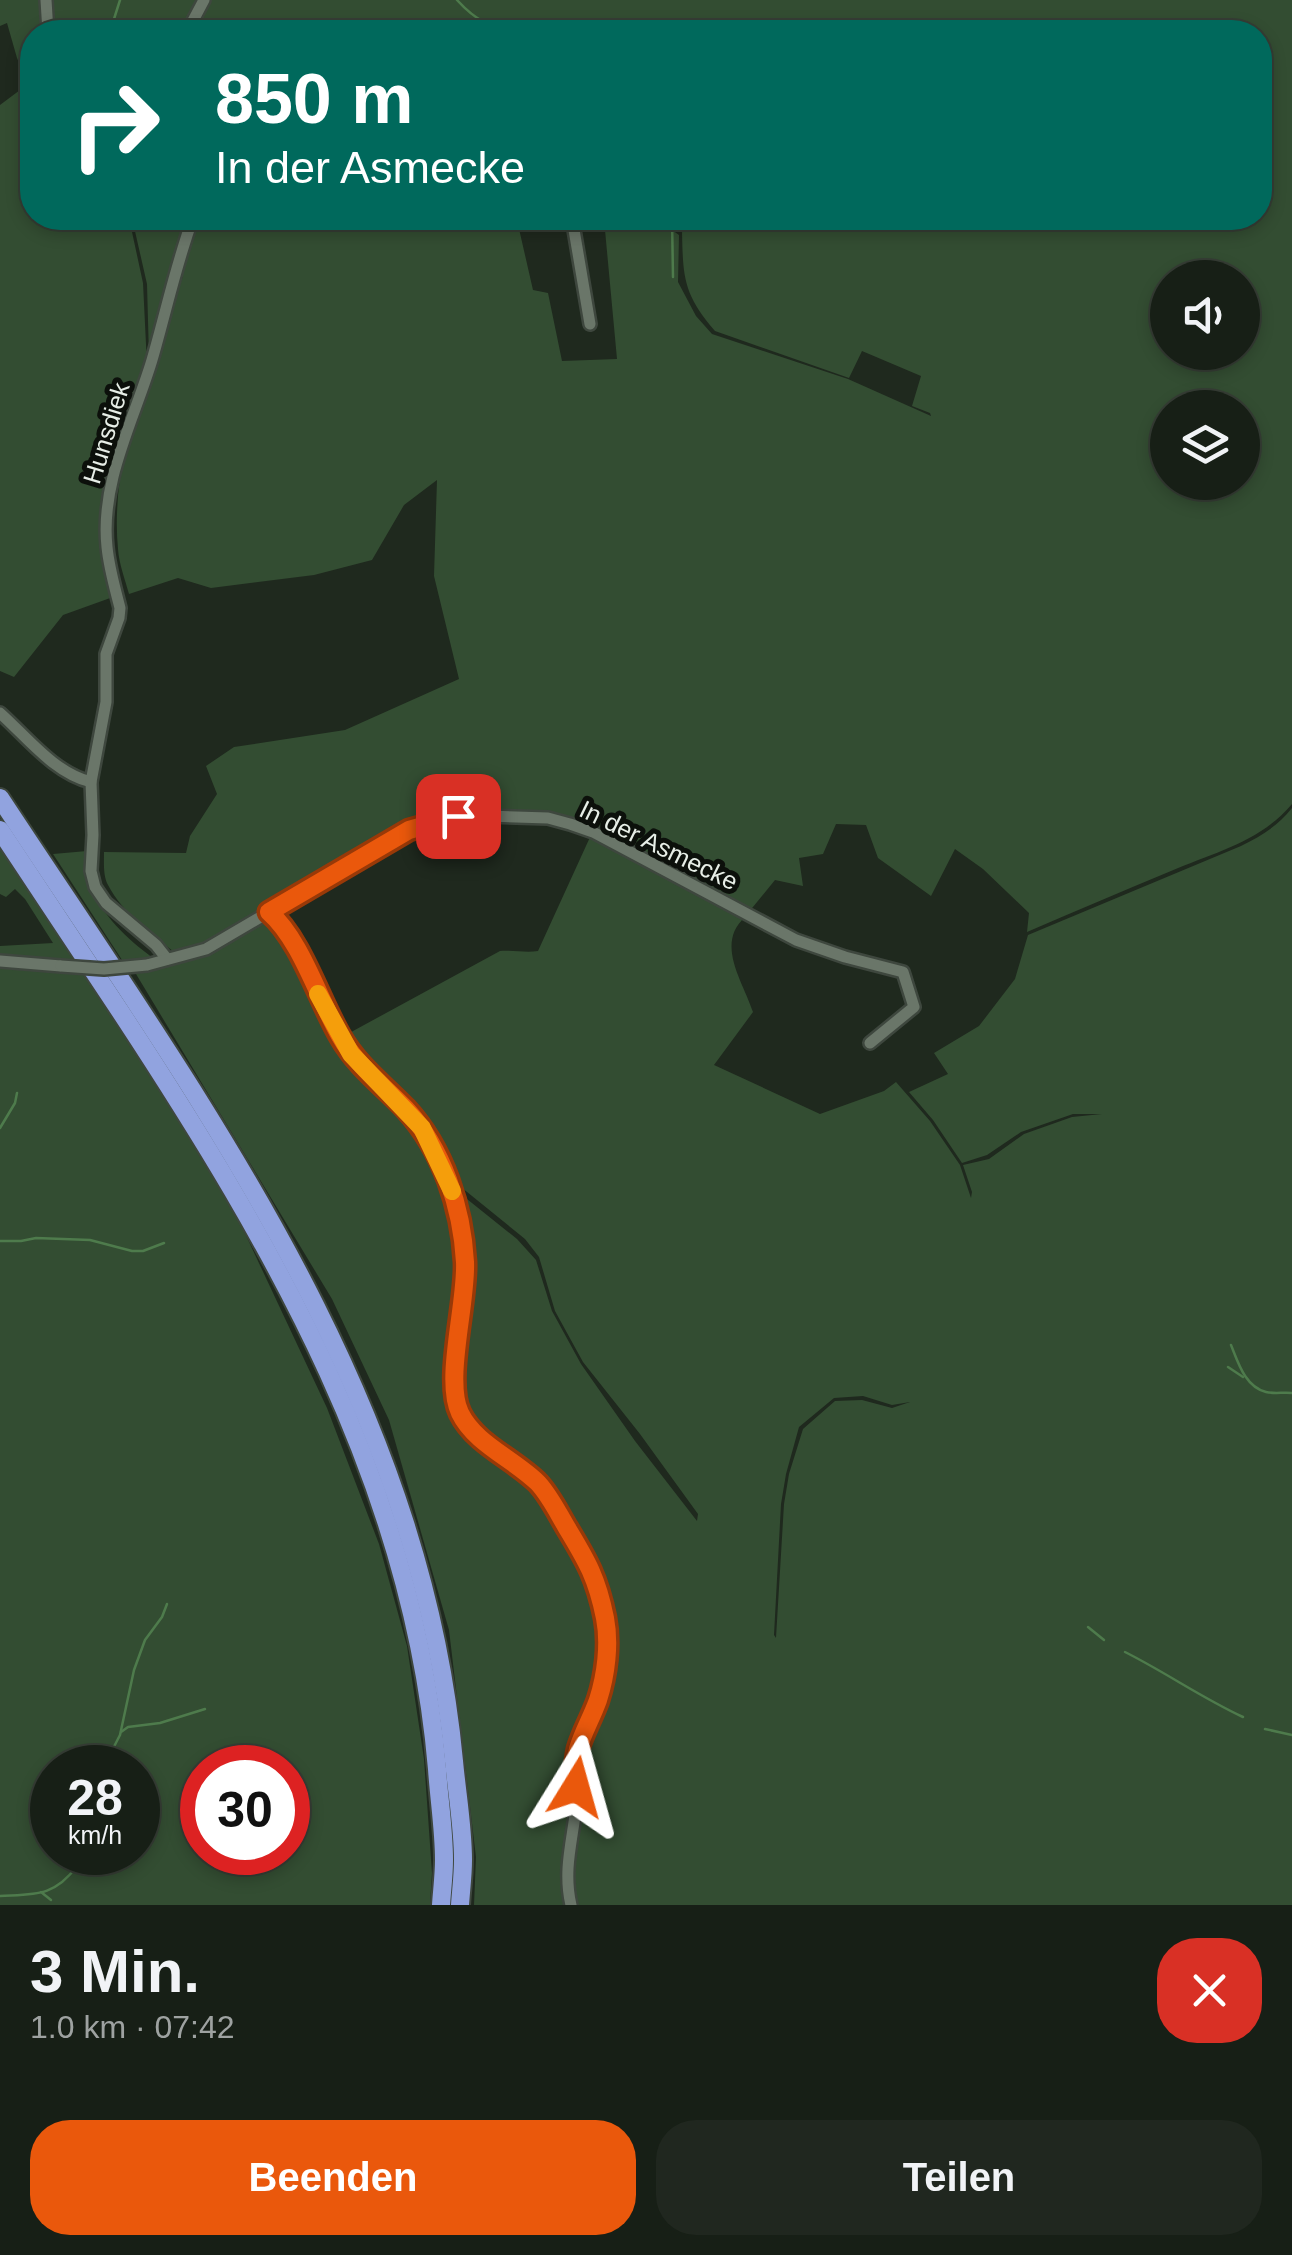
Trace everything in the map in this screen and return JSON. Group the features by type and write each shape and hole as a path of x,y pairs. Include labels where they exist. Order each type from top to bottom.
{"highway":[{"path":"0,798 146,1017 268,1216 336,1346 373,1431 419,1570 450,1713 463,1858 460,1905"},
{"path":"0,830 223,1172 311,1333 365,1456 410,1599 424,1669 433,1722 444,1857 442,1905"}],"street":[{"name":"Hunsdiek","path":"167,960 156,945 106,903 95,887 90,782 106,702 106,654 120,608 106,544 109,500 188,230"},
{"path":"574,230 590,324"},
{"path":"0,714 42,753 90,782"},
{"name":"In der Asmecke","path":"0,961 104,969 167,960 206,949 409,830 458,816 548,818 593,832 796,940 903,972 914,1006 870,1043"},
{"path":"269,912 290,938 340,1038 362,1067 422,1128 449,1183 465,1263 455,1378 460,1412 480,1438 538,1484 586,1558 597,1584 607,1632 605,1668 575,1766 577,1804 567,1866 571,1905"}],"green space":[{"path":"0,0 45,0 46,20 20,20 20,65 7,23 0,26"},
{"path":"48,0 1292,0 1292,804 1266,828 1236,845 1027,932 1029,913 983,869 955,849 931,896 878,858 866,825 836,824 823,854 799,858 803,886 775,880 748,913 571,822 436,817 205,946 178,955 114,896 105,878 104,852 186,853 190,836 217,794 206,766 234,747 345,730 459,679 434,576 437,480 404,505 372,560 314,575 211,588 178,578 129,594 118,549 120,478 136,410 183,276 149,357 147,284 135,230 519,230 533,290 548,293 562,361 617,359 605,230 672,230 679,235 678,282 696,316 712,334 848,379 931,416 912,406 921,376 862,351 849,378 715,331 696,306 683,261 681,230 1272,230 1272,20 49,20"},
{"path":"20,90 20,230 132,230 143,283 147,365 104,497 113,597 63,615 14,677 0,671 0,105"},
{"path":"1292,808 1292,1905 474,1905 476,1857 449,1630 389,1420 332,1299 136,974 208,951 267,917 288,939 339,1039 361,1068 420,1129 447,1183 517,1239 536,1260 552,1311 581,1364 697,1521 698,1514 583,1362 555,1311 539,1257 525,1239 451,1179 423,1126 363,1066 342,1037 500,951 538,951 591,835 745,917 736,928 732,951 753,1012 714,1065 820,1114 884,1091 896,1082 930,1121 960,1165 971,1198 963,1165 989,1159 1024,1134 1072,1117 1102,1114 1073,1114 1021,1132 987,1155 962,1163 909,1092 948,1074 934,1053 979,1026 1015,979 1028,935 1241,846","holes":["863,1396 892,1405 910,1402 892,1408 862,1400 835,1401 803,1429 784,1504 776,1638 781,1504 799,1427 834,1398"]},
{"path":"0,841 235,1212 327,1408 379,1544 407,1646 424,1759 432,1873 430,1905 0,1905 0,946 53,943 15,889 6,897 0,894"},
{"path":"87,851 88,880 100,906 124,934 153,958 124,963 53,854"}],"waterway":[{"path":"113,20 120,0"},
{"path":"457,0 482,20"},
{"path":"672,230 673,277"},
{"path":"0,1128 17,1093"},
{"path":"0,1241 90,1240 132,1251 164,1243"},
{"path":"1231,1345 1253,1385 1266,1392 1292,1393"},
{"path":"1228,1367 1243,1377"},
{"path":"115,1745 145,1640 167,1604"},
{"path":"1088,1627 1104,1640"},
{"path":"1125,1652 1243,1717"},
{"path":"121,1732 205,1709"},
{"path":"1265,1729 1292,1735"},
{"path":"0,1896 52,1889 70,1875"},
{"path":"41,1892 51,1900"}],"slow traffic":[{"path":"318,994 351,1054 422,1128 452,1191"}],"route":[{"path":"458,816 409,830 269,912 290,938 340,1038 362,1067 422,1128 449,1183 465,1263 455,1378 460,1412 480,1438 538,1484 586,1558 597,1584 607,1632 605,1668 598,1700 578,1750 576,1787"}]}
